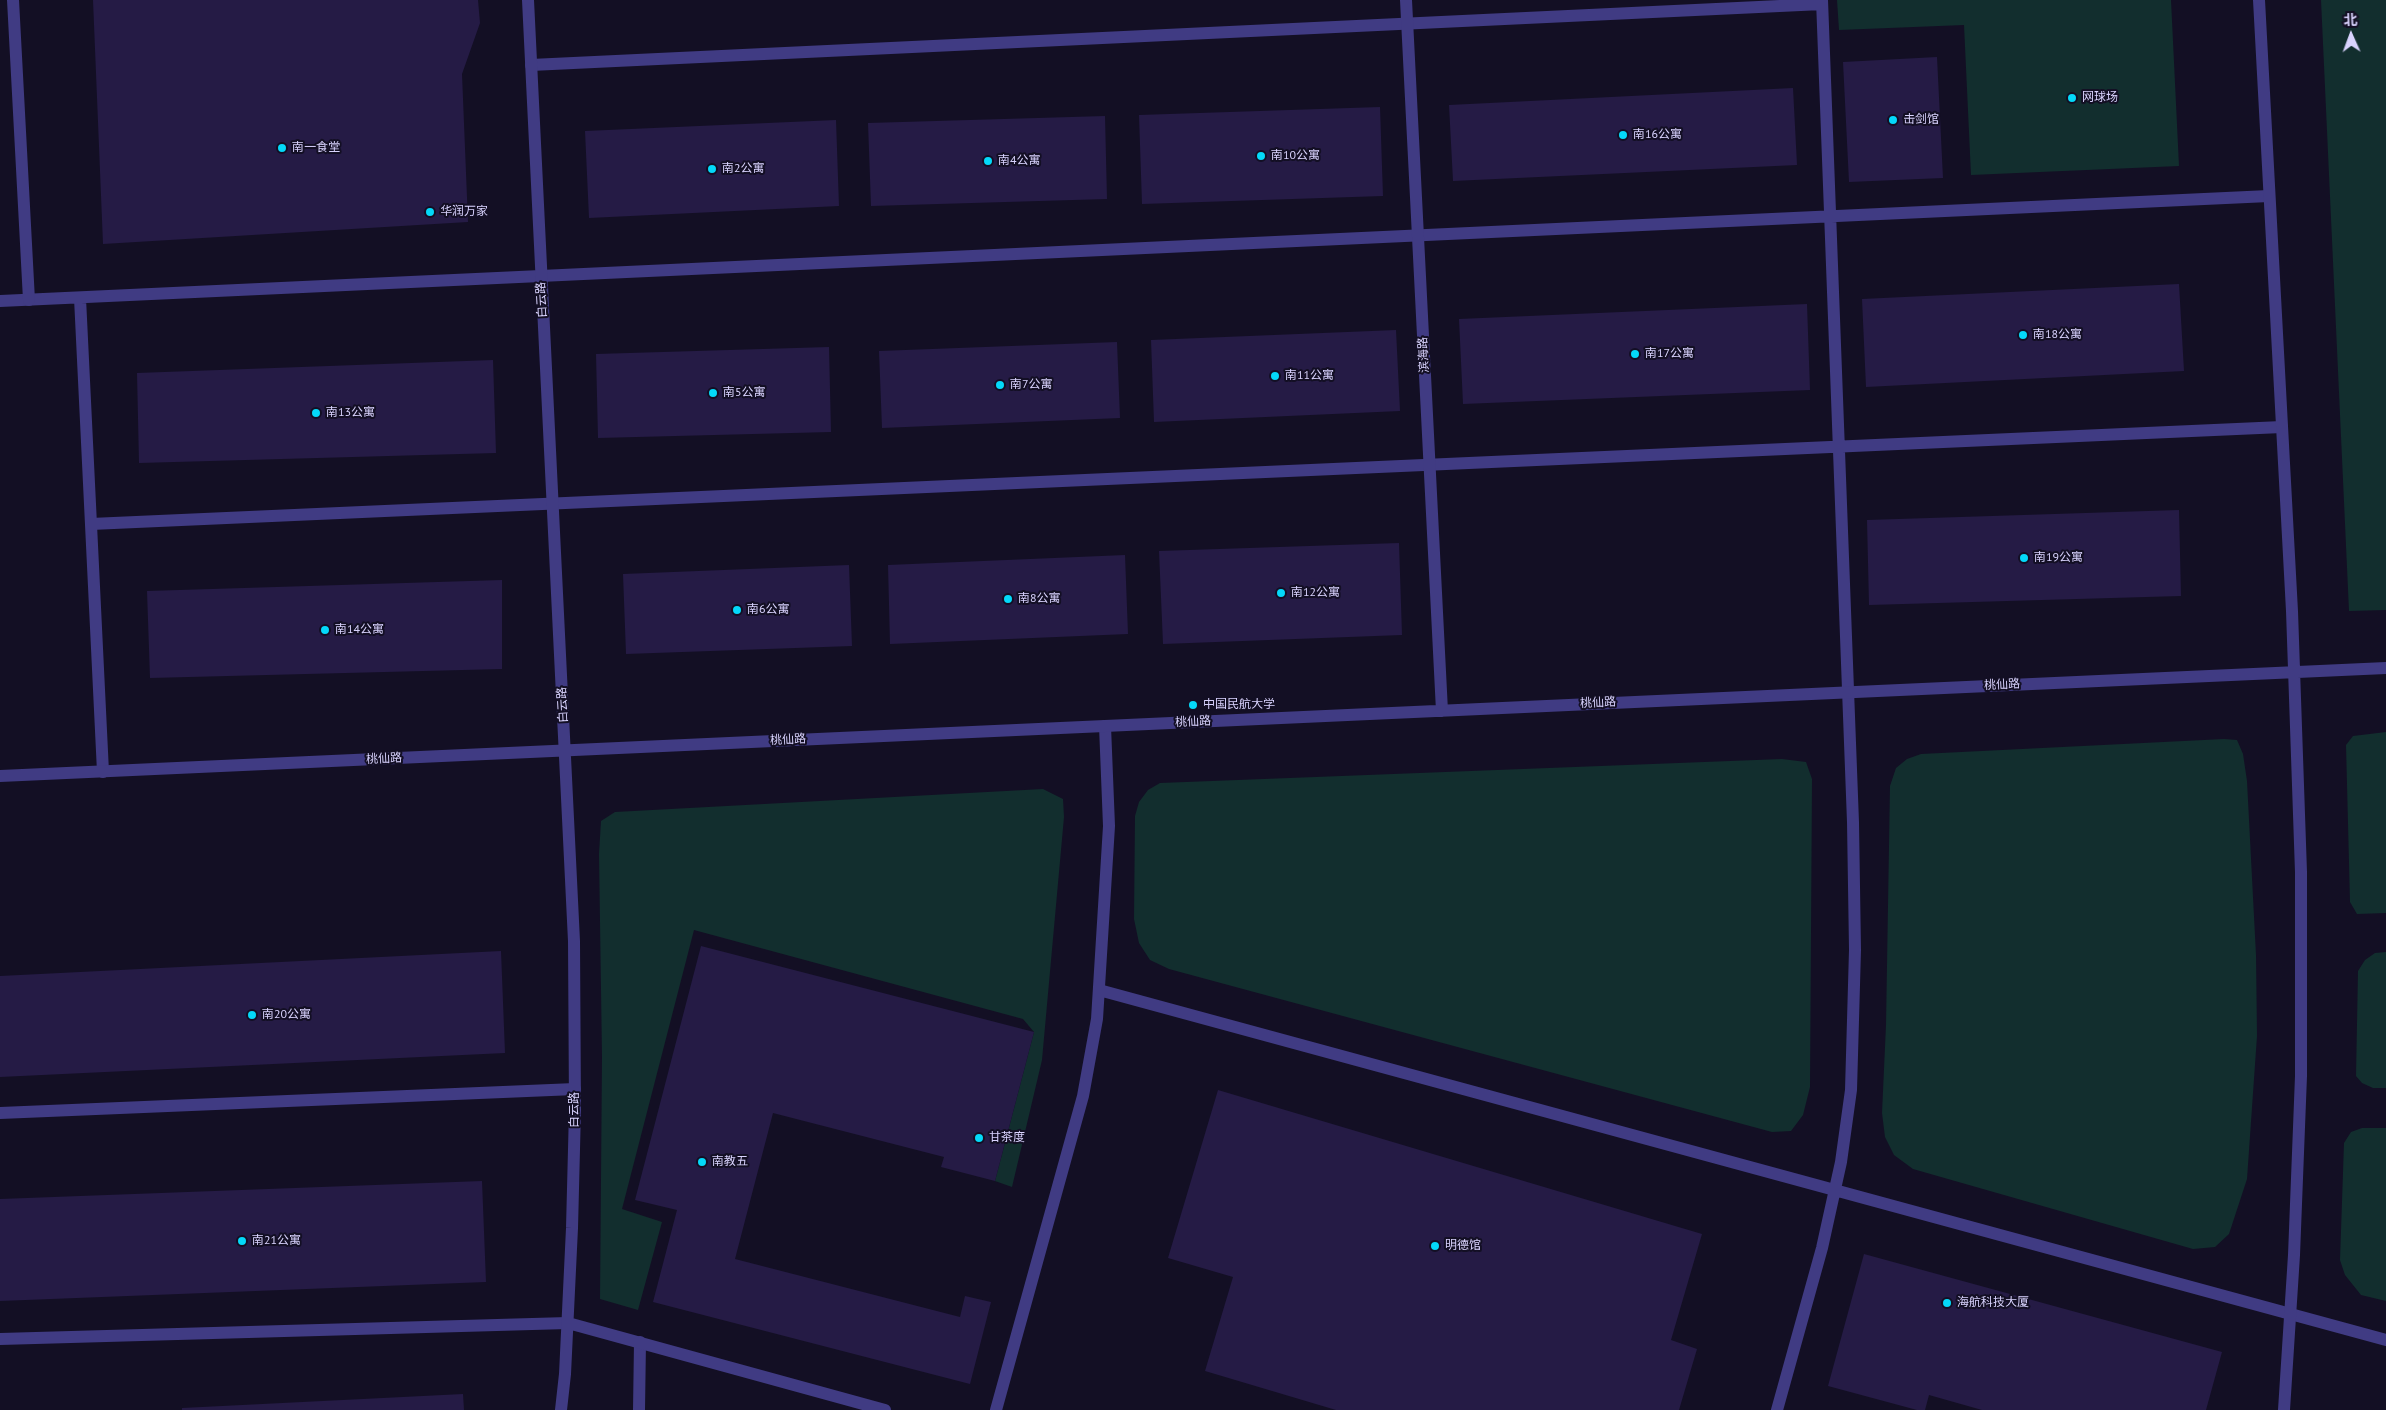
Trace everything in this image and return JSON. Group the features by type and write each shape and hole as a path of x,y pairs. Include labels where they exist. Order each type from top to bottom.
{"street":[{"path":"13,0 30,300"},
{"name":"白云路","path":"528,0 574,941 575,1089 568,1323 562,1410"},
{"name":"滨海路","path":"1406,0 1442,710"},
{"path":"2258,0 2282,427 2294,672 2301,872 2301,1076 2284,1410"},
{"path":"531,65 1407,24 1822,2 1848,692 1855,950 1854,997 1851,1090 1841,1162 1822,1248 1777,1410"},
{"path":"0,301 2269,196"},
{"path":"80,298 103,772"},
{"path":"91,524 2282,427"},
{"name":"桃仙路","path":"0,776 2386,668"},
{"path":"996,1410 1083,1096 1097,1018 1109,826 1105,726"},
{"path":"1099,990 2386,1340"},
{"path":"0,1113 575,1089"},
{"path":"0,1339 568,1323 885,1410"},
{"path":"639,1410 640,1342"}],"green space":[{"name":"网球场","path":"1837,0 2171,0 2179,166 1971,175 1964,25 1839,30"},
{"path":"2321,0 2386,0 2386,610 2349,611"},
{"path":"2386,732 2386,913 2357,914 2350,902 2346,745 2353,736"},
{"path":"2224,739 2237,740 2243,754 2247,781 2256,955 2257,1036 2247,1179 2229,1234 2215,1247 2193,1249 1913,1169 1894,1155 1885,1137 1882,1113 1886,1025 1890,786 1896,768 1907,759 1921,754"},
{"path":"1782,759 1806,762 1812,779 1810,1087 1803,1115 1791,1131 1772,1132 1169,969 1150,960 1139,943 1134,919 1135,816 1139,802 1148,790 1160,783"},
{"path":"1043,789 1063,799 1064,817 1042,1060 1012,1187 995,1181 1034,1032 1023,1019 694,930 622,1209 662,1222 638,1310 600,1299 602,1057 599,854 601,821 615,812"},
{"path":"2386,952 2386,1088 2373,1088 2362,1083 2356,1076 2358,971 2365,960 2375,953"},
{"path":"2362,1128 2386,1128 2386,1301 2361,1295 2345,1275 2340,1260 2344,1143 2351,1132"}],"building":[{"name":"南一食堂","path":"93,0 478,0 480,23 462,74 468,222 103,244"},
{"name":"击剑馆","path":"1937,57 1943,178 1849,182 1843,62"},
{"name":"南16公寓","path":"1793,88 1797,165 1453,181 1449,105"},
{"name":"南10公寓","path":"1380,107 1383,196 1142,204 1139,115"},
{"name":"南4公寓","path":"1105,116 1107,199 871,206 868,123"},
{"name":"南2公寓","path":"836,120 839,206 589,218 585,131"},
{"name":"南18公寓","path":"2179,284 2184,371 1866,387 1862,299"},
{"name":"南17公寓","path":"1807,304 1810,390 1463,404 1459,319"},
{"name":"南11公寓","path":"1396,330 1400,411 1154,422 1151,340"},
{"name":"南7公寓","path":"1117,342 1120,418 882,428 879,351"},
{"name":"南5公寓","path":"829,347 831,432 598,438 596,354"},
{"name":"南13公寓","path":"493,360 496,453 139,463 137,373"},
{"name":"南19公寓","path":"2179,510 2181,596 1869,605 1867,520"},
{"name":"南12公寓","path":"1399,543 1402,635 1163,644 1159,551"},
{"name":"南8公寓","path":"1125,555 1128,634 890,644 888,565"},
{"name":"南6公寓","path":"849,565 852,646 626,654 623,574"},
{"name":"南14公寓","path":"502,580 502,669 150,678 147,591"},
{"name":"南教五","path":"701,946 1034,1032 995,1181 941,1167 944,1157 773,1113 735,1259 960,1317 965,1296 991,1302 970,1384 653,1302 677,1210 635,1200"},
{"name":"南20公寓","path":"501,951 505,1053 0,1077 0,976"},
{"name":"明德馆","path":"1218,1090 1702,1234 1671,1340 1697,1349 1679,1410 1336,1410 1205,1371 1233,1277 1168,1258"},
{"name":"南21公寓","path":"482,1181 486,1282 0,1301 0,1199"},
{"name":"海航科技大厦","path":"1864,1254 2222,1352 2206,1410 1982,1410 1929,1395 1925,1410 1917,1410 1828,1386"},
{"path":"463,1394 464,1410 182,1410 182,1408"}],"place":[{"name":"网球场","path":"2072,98"},
{"name":"击剑馆","path":"1893,120"},
{"name":"南16公寓","path":"1623,135"},
{"name":"南一食堂","path":"282,148"},
{"name":"南10公寓","path":"1261,156"},
{"name":"南4公寓","path":"988,161"},
{"name":"南2公寓","path":"712,169"},
{"name":"华润万家","path":"430,212"},
{"name":"南18公寓","path":"2023,335"},
{"name":"南17公寓","path":"1635,354"},
{"name":"南11公寓","path":"1275,376"},
{"name":"南7公寓","path":"1000,385"},
{"name":"南5公寓","path":"713,393"},
{"name":"南13公寓","path":"316,413"},
{"name":"南19公寓","path":"2024,558"},
{"name":"南12公寓","path":"1281,593"},
{"name":"南8公寓","path":"1008,599"},
{"name":"南6公寓","path":"737,610"},
{"name":"南14公寓","path":"325,630"},
{"name":"中国民航大学","path":"1193,705"},
{"name":"南20公寓","path":"252,1015"},
{"name":"甘茶度","path":"979,1138"},
{"name":"南教五","path":"702,1162"},
{"name":"南21公寓","path":"242,1241"},
{"name":"明德馆","path":"1435,1246"},
{"name":"海航科技大厦","path":"1947,1303"}]}
